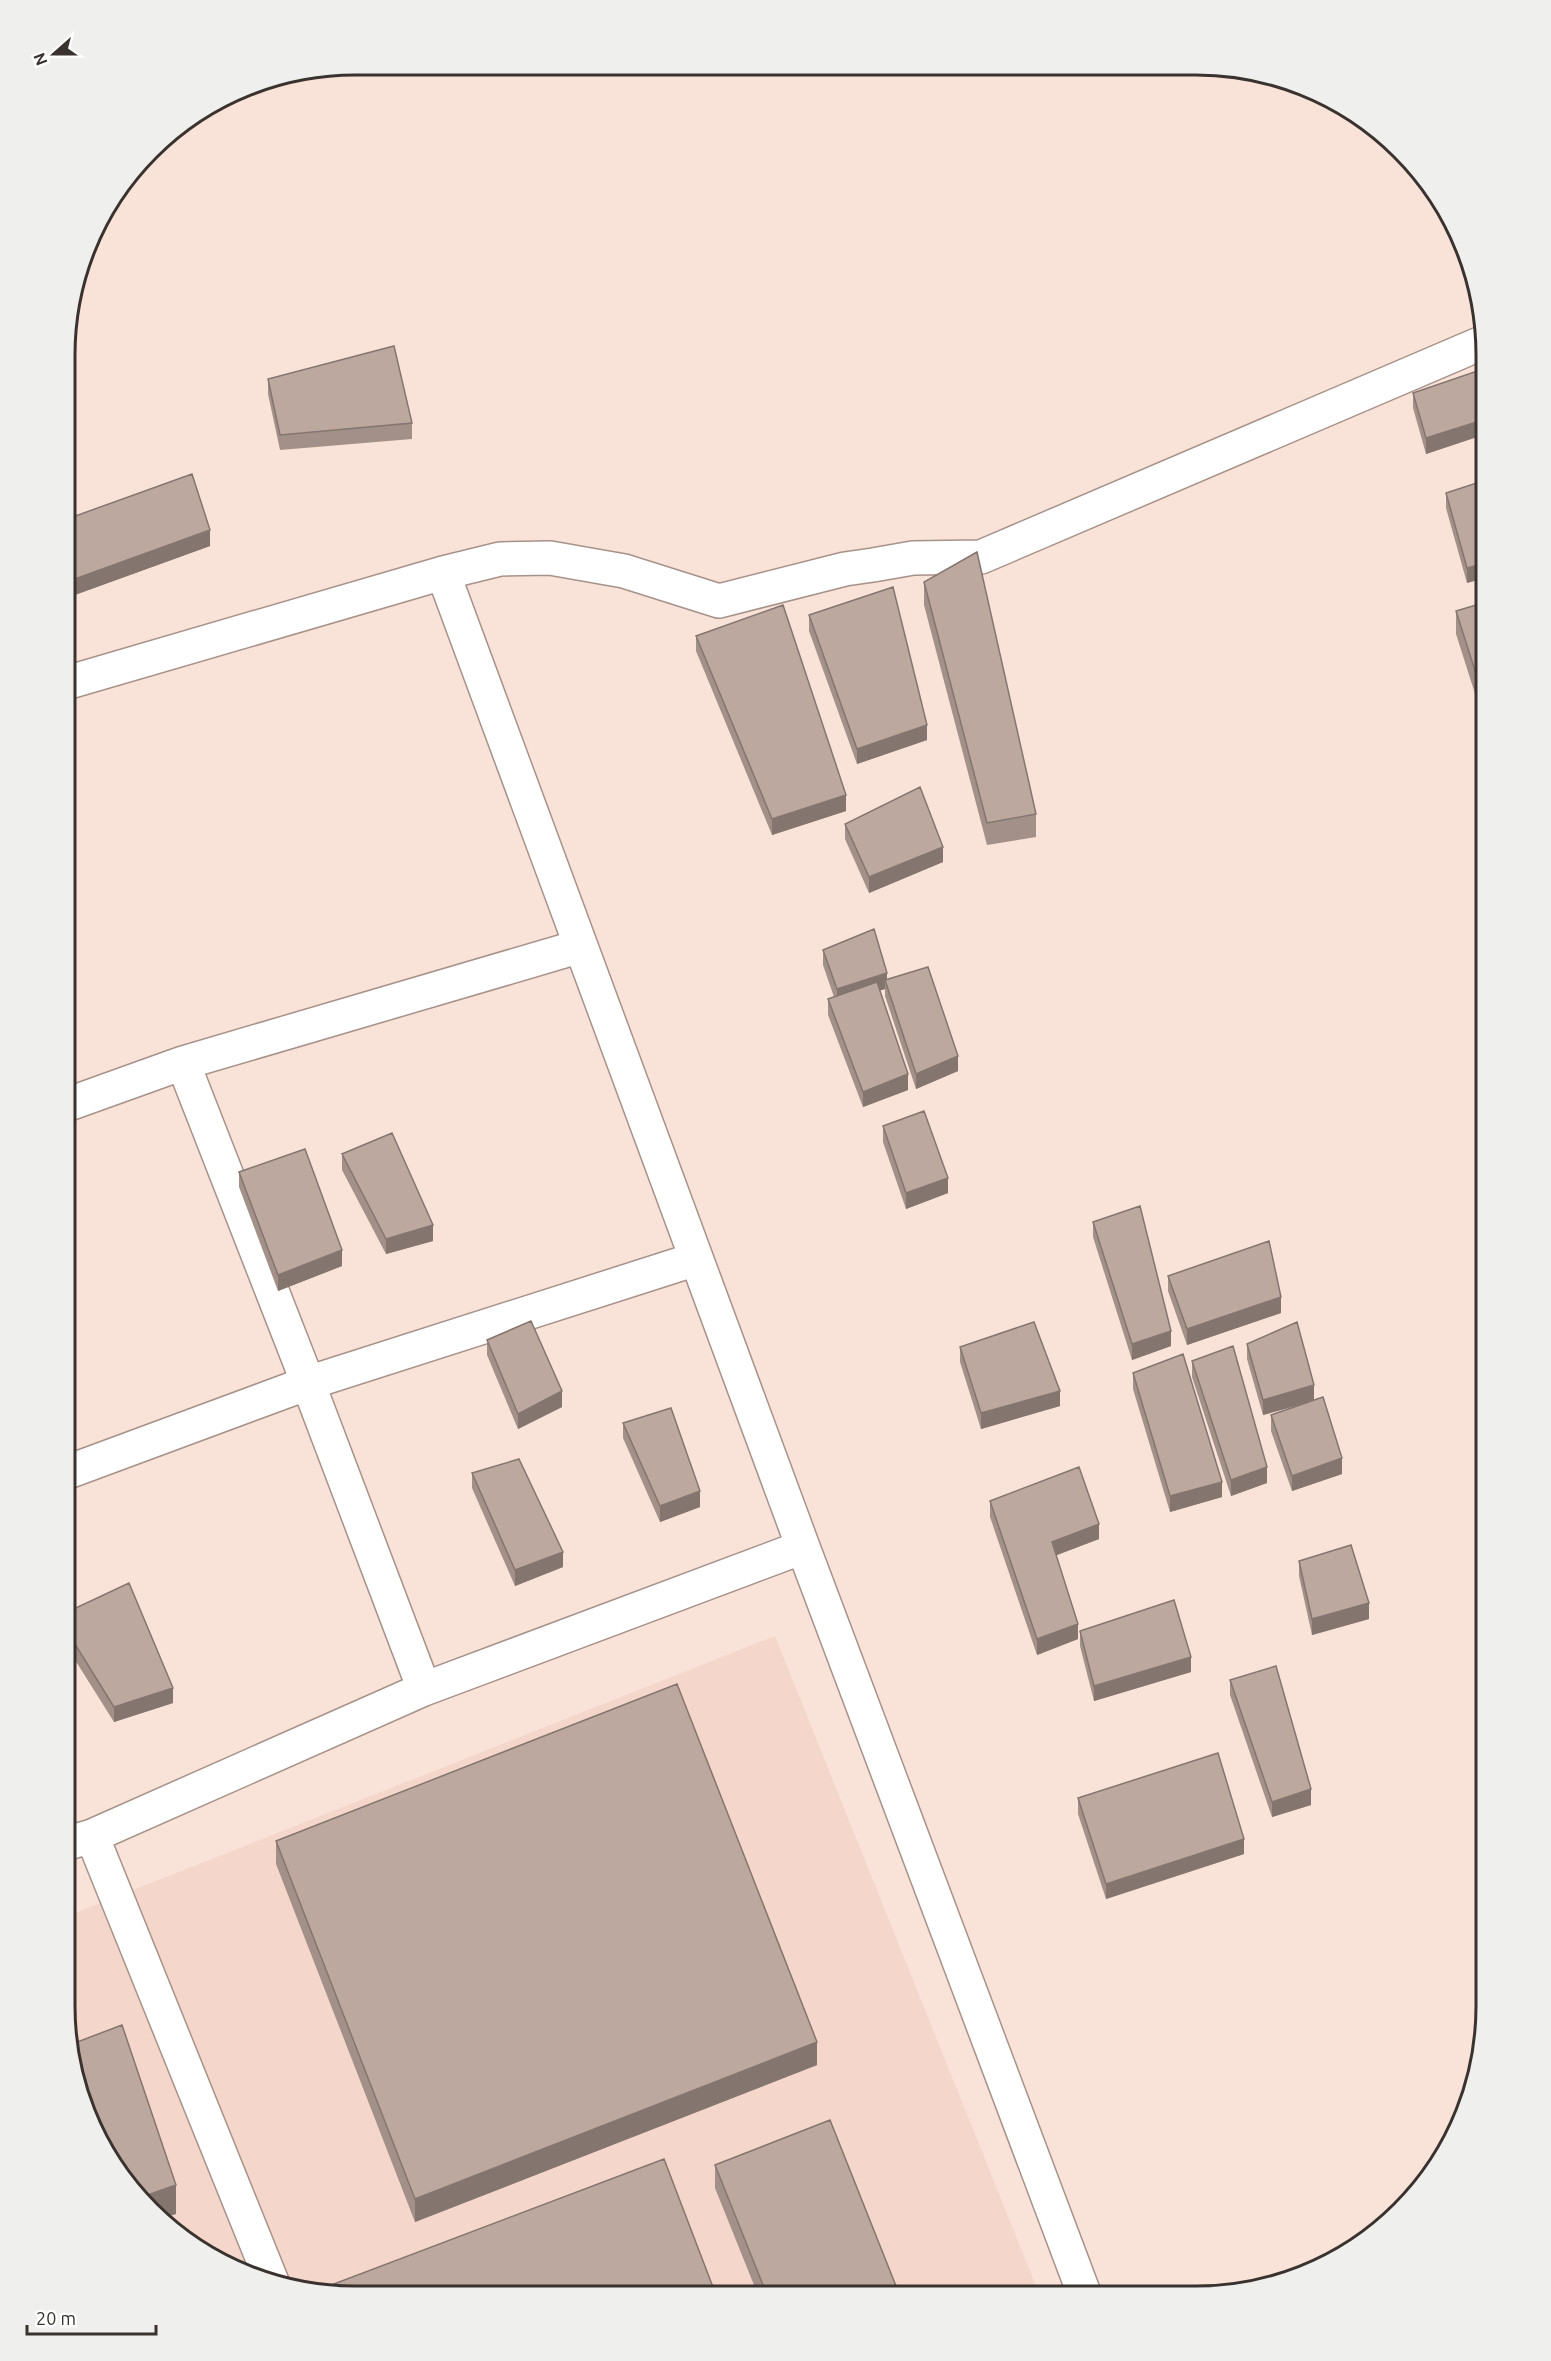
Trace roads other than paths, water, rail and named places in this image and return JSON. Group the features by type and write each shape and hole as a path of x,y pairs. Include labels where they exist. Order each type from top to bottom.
{"street":[{"path":"75,680 443,573 500,559 550,558 624,571 719,601 845,569 913,558 981,557 1475,346"},
{"path":"443,573 803,1548 1081,2286"},
{"path":"75,1102 183,1063 581,946"},
{"path":"183,1063 424,1689"},
{"path":"75,1469 308,1383 696,1259"},
{"path":"268,2272 79,1840 424,1689 803,1548"}]}
